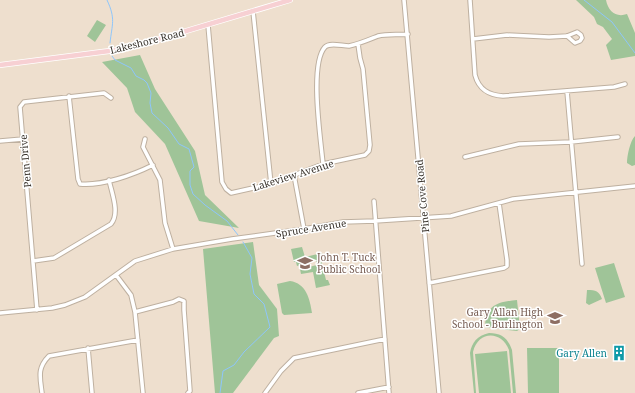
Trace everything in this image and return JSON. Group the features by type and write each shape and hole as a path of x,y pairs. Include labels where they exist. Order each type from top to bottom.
{"main road":[{"name":"Lakeshore Road","path":"0,65 146,44 282,1 290,0"}],"street":[{"name":"Pine Cove Road","path":"404,0 439,393"},
{"path":"470,0 475,75 477,82 484,91 493,95 503,96 614,87 625,84"},
{"path":"253,11 270,184"},
{"name":"Lakeview Avenue","path":"208,25 222,182 226,189 231,193 270,184 323,164 365,155 369,151 370,145 363,70 358,44"},
{"path":"323,164 316,98 316,78 324,48 329,45 347,46 358,44 379,36 408,34"},
{"path":"473,39 507,35 538,37 567,36"},
{"path":"567,90 582,264"},
{"name":"Penn Drive","path":"37,310 20,107 24,102 69,96 104,93 111,98"},
{"path":"69,96 79,183 109,180 140,171 153,165"},
{"path":"465,157 519,144 571,142 618,137"},
{"path":"0,141 23,139"},
{"path":"145,139 143,147 160,180 164,223 173,249"},
{"path":"294,175 304,229"},
{"path":"34,261 54,258 110,224 114,220 116,214 109,180"},
{"name":"Spruce Avenue","path":"0,313 37,310 65,305 85,297 135,261 173,249 343,222 424,218 462,214 513,198 635,186"},
{"path":"374,201 389,393"},
{"path":"429,283 504,268 507,266 499,203"},
{"path":"116,276 131,295 135,312 143,393"},
{"path":"135,312 172,302 177,299 182,299 184,302 190,391 188,393"},
{"path":"265,393 294,358 385,339"},
{"path":"42,393 40,369 44,361 49,356 138,340"},
{"path":"88,348 92,393"},
{"path":"358,393 389,387"}],"green space":[{"path":"576,0 606,0 613,13 619,15 627,14 635,33 635,56 611,60 606,45 612,39 603,27 597,24 594,17"},
{"path":"97,20 106,25 95,42 87,36"},
{"path":"140,55 155,89 195,151 205,195 239,228 199,221 165,144 135,112 127,88 102,62"},
{"path":"635,136 635,165 632,166 627,163 627,160 630,145"},
{"path":"253,242 259,285 277,309 279,336 274,338 233,393 215,393 203,249"},
{"path":"302,247 305,257 322,253 323,260 321,260 326,280 328,280 330,285 316,288 313,272 301,274 300,269 317,265 316,260 297,266 296,262 294,262 291,249"},
{"path":"614,263 625,297 606,303 595,268"},
{"path":"290,281 300,285 306,292 312,313 284,315 282,313 277,284"},
{"path":"587,290 597,292 600,294 602,299 589,305 586,303"},
{"path":"517,300 520,329 517,331 485,327 490,309 504,302"},
{"path":"489,333 504,337 512,350 516,393 513,393 509,350 501,339 495,336 490,336 484,337 480,340 473,352 476,393 474,393 470,353 471,349 478,338"},
{"path":"527,348 559,348 559,393 528,393"},
{"path":"507,351 511,393 479,393 475,354"}],"waterway":[{"path":"107,0 112,12 110,43"},
{"path":"584,0 612,22 635,53"},
{"path":"112,56 115,60 131,68 136,76 147,83 151,93 150,103 152,113 168,128 179,144 189,149 194,167 190,171 190,185 193,194 227,221 238,235"},
{"path":"220,393 223,371 234,365 244,352 270,327 264,304 254,294 250,274 252,258 243,242"}],"place":[{"name":"John T. Tuck Public School","path":"305,263"},
{"name":"Gary Allan High School - Burlington","path":"555,318"},
{"name":"Gary Allen","path":"619,353"}]}
